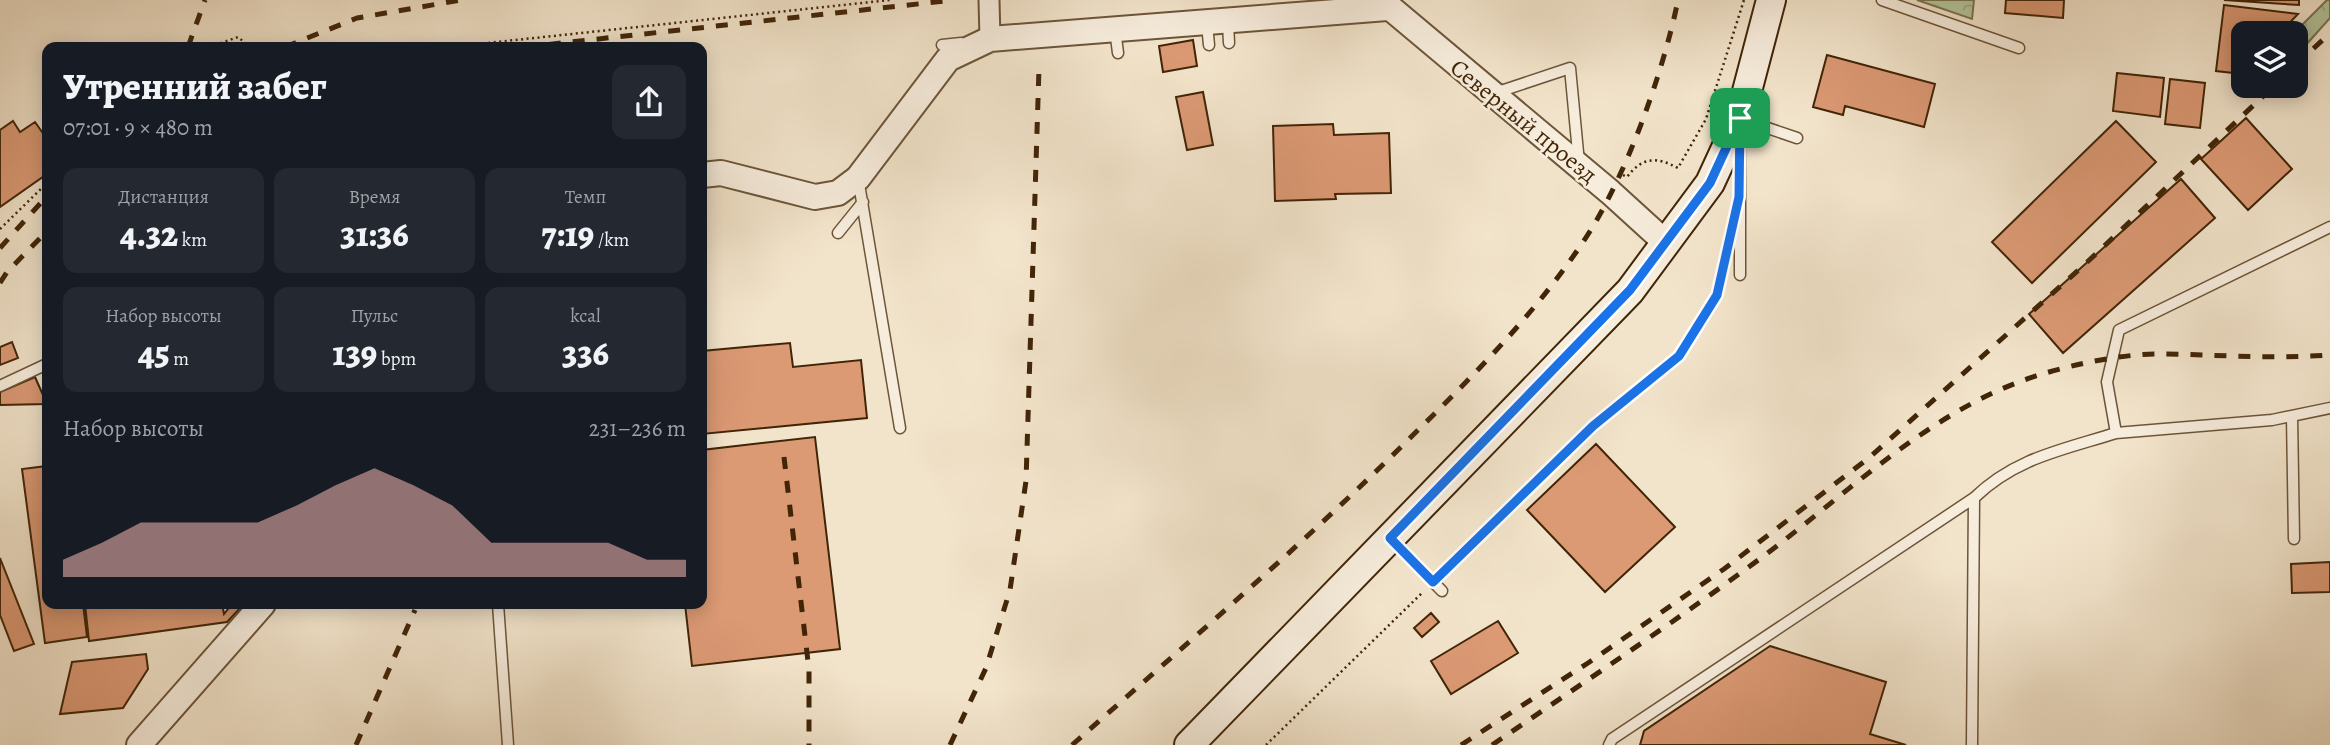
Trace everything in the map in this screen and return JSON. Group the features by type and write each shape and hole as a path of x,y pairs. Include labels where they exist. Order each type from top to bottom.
{"main road":[{"path":"1189,745 1630,290 1710,183 1740,118 1771,0"}],"street":[{"path":"989,0 990,39"},
{"path":"707,174 721,173 815,197 860,190 948,59 990,39 1116,41 1218,33 1284,8 1384,4"},
{"name":"Северный проезд","path":"1384,4 1666,243"},
{"path":"139,745 259,609"}],"lane":[{"path":"1882,0 2019,48"},
{"path":"943,45 990,39"},
{"path":"1491,94 1570,68 1580,168"},
{"path":"1740,275 1740,118 1797,138"},
{"path":"838,233 860,190"},
{"path":"860,190 900,428"},
{"path":"2116,433 2107,382 2119,330 2330,227"},
{"path":"0,386 42,366"},
{"path":"1609,745 1612,739 1974,498 1997,476 2034,459 2116,433 2291,416 2330,408"},
{"path":"2291,416 2294,539"},
{"path":"1972,745 1974,498"},
{"path":"1390,538 1442,591"},
{"path":"498,609 508,745"}],"path":[{"path":"497,42 891,0"},
{"path":"1616,169 1626,177 1646,160 1658,158 1678,167 1706,119 1744,0"},
{"path":"224,42 238,37 244,42"},
{"path":"0,229 42,188"},
{"path":"1266,745 1593,426 1679,356 1717,295 1728,246"}],"green space":[{"path":"1917,0 1974,0 1972,19"},
{"path":"2330,0 2330,18 2308,43 2306,21"}],"building":[{"path":"2006,0 2064,0 2063,18 2005,13"},
{"path":"2224,0 2299,0 2299,5"},
{"path":"2224,5 2298,14 2291,21 2231,21 2231,73 2216,71"},
{"path":"1193,40 1197,66 1163,72 1159,46"},
{"path":"1827,55 1935,84 1924,127 1845,106 1843,115 1813,107"},
{"path":"2117,73 2164,78 2160,117 2113,111"},
{"path":"2170,79 2205,83 2200,128 2165,124"},
{"path":"1203,92 1213,145 1187,150 1176,97"},
{"path":"2246,118 2292,169 2248,210 2201,159"},
{"path":"13,121 20,132 35,122 42,132 42,178 0,207 0,130"},
{"path":"2116,121 2156,162 2032,283 1992,242"},
{"path":"1333,124 1334,135 1389,133 1391,193 1335,194 1336,199 1275,201 1273,126"},
{"path":"2181,179 2215,218 2063,353 2029,314"},
{"path":"12,342 18,358 0,365 0,347"},
{"path":"790,343 793,367 861,360 867,418 707,434 707,351"},
{"path":"35,377 42,393 42,404 0,405 0,392"},
{"path":"815,437 840,649 692,666 686,609 707,609 707,449"},
{"path":"1596,444 1675,527 1605,592 1527,510"},
{"path":"42,467 42,609 84,609 87,637 45,643 22,469"},
{"path":"0,558 34,644 14,651 0,615"},
{"path":"2330,562 2330,592 2292,593 2291,564"},
{"path":"86,609 223,609 224,614 228,609 239,609 227,622 89,641"},
{"path":"1431,613 1439,622 1422,637 1414,628"},
{"path":"1498,621 1518,653 1451,694 1431,661"},
{"path":"1770,646 1886,682 1870,734 1906,745 1640,745 1644,731"},
{"path":"146,654 148,669 123,708 60,714 72,662"}],"railway":[{"path":"190,42 205,0"},
{"path":"297,42 357,18 461,0"},
{"path":"571,42 954,0"},
{"path":"1072,745 1330,515 1480,368 1523,321 1581,245 1597,220 1627,160 1663,61 1678,0"},
{"path":"2308,54 2330,33"},
{"path":"950,745 986,668 1010,590 1026,481 1039,68"},
{"path":"1461,745 1588,663 1724,569 1870,457 2083,266 2261,98"},
{"path":"0,248 42,202"},
{"path":"0,283 7,272 42,236"},
{"path":"1492,745 1731,580 1930,428 2003,389 2072,366 2135,355 2330,355"},
{"path":"784,457 809,670 809,745"},
{"path":"356,745 415,610"}],"route":[{"path":"1740,118 1739,197 1717,295 1679,356 1593,426 1433,582 1390,538 1630,290 1710,183 1740,118"}]}
